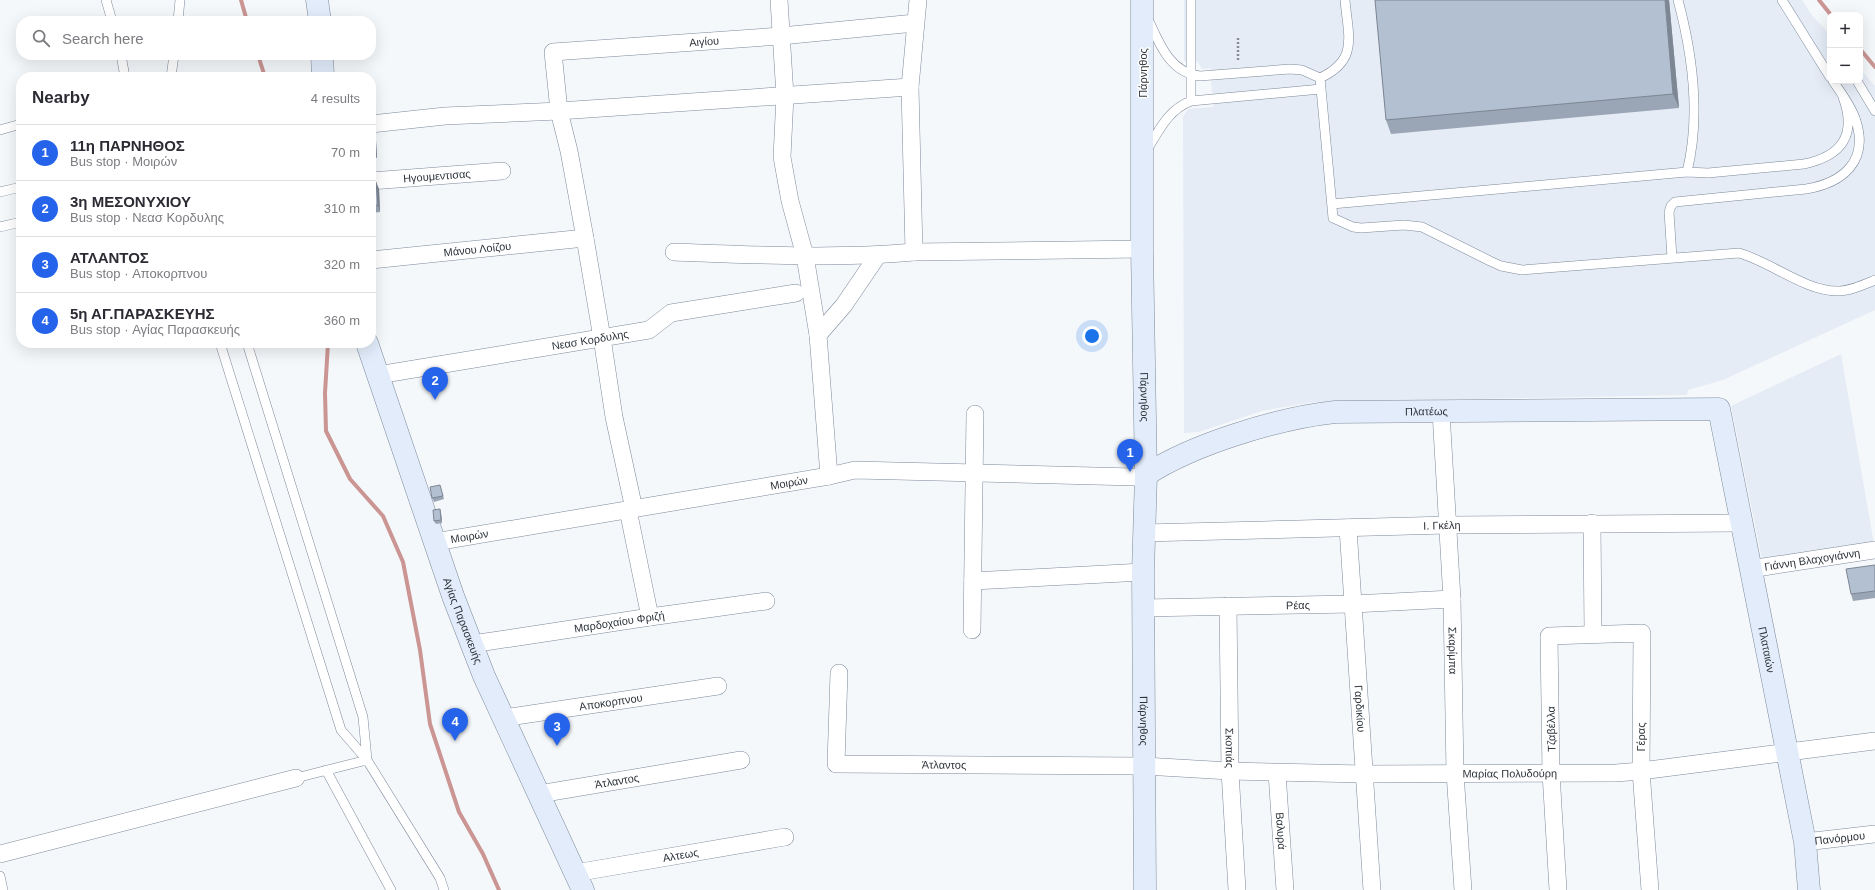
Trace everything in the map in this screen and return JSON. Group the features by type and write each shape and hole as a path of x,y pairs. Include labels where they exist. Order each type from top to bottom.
{"street":[{"path":"317,0 319,16"},
{"path":"779,0 785,96 782,157 790,201 805,256 818,335 829,476"},
{"path":"914,252 910,87 918,0"},
{"name":"Πάρνηθος","path":"1142,3 1144,156 1142,249 1146,475 1143,572 1145,890"},
{"name":"Αιγίου","path":"559,111 553,52 781,36 915,23"},
{"path":"322,60 323,72"},
{"path":"376,123 445,116 559,111 910,87"},
{"path":"559,111 569,151 602,338 614,417 650,617"},
{"name":"Ηγουμεντισας","path":"376,181 502,171"},
{"name":"Μάνου Λοίζου","path":"376,259 584,238"},
{"path":"674,252 805,256 878,255 914,252 1142,249"},
{"path":"818,335 844,305 878,255"},
{"name":"Νεασ Κορδυλης","path":"378,375 649,330 671,313 796,293"},
{"name":"Αγίας Παρασκευής","path":"369,348 435,542 472,644 503,718 579,882"},
{"name":"Πλατέως","path":"1146,475 1183,455 1234,436 1300,417 1334,412 1719,409"},
{"name":"Πλαταιών","path":"1719,409 1805,842 1810,890"},
{"name":"Σκαρίμπα","path":"1441,412 1452,599 1455,773 1463,890"},
{"path":"972,630 975,414"},
{"name":"Μοιρών","path":"435,542 631,510 829,476 855,470 1135,477 1146,475"},
{"path":"1592,523 1593,633"},
{"name":"Ι. Γκέλη","path":"1144,533 1448,525 1741,523"},
{"name":"Γαρδικίου","path":"1348,528 1372,890"},
{"name":"Γιάννη Βλαχογιάννη","path":"1750,569 1875,550"},
{"path":"973,582 1143,572"},
{"name":"Ρέας","path":"1144,608 1353,604 1452,599"},
{"name":"Μαρδοχαίου Φριζή","path":"472,644 766,601"},
{"name":"Σκοπιάς","path":"1228,606 1230,771 1237,890"},
{"name":"Γέρας","path":"1593,633 1642,633 1641,771 1650,890"},
{"name":"Τζαβέλλα","path":"1558,890 1552,773 1549,636 1593,633"},
{"name":"Άτλαντος","path":"839,673 836,764 1144,766"},
{"name":"Αποκορπνου","path":"503,718 718,686"},
{"name":"Μαρίας Πολυδούρη","path":"1144,766 1277,773 1364,774 1641,771 1875,741"},
{"name":"Άτλαντος","path":"539,794 742,760"},
{"name":"Βαλυρά","path":"1277,773 1285,890"},
{"path":"0,854 296,778"},
{"name":"Πανόρμου","path":"1805,842 1875,834"},
{"name":"Αλτεως","path":"579,882 785,836"}],"lane":[{"path":"106,0 111,16"},
{"path":"178,16 180,0"},
{"path":"1191,0 1191,100"},
{"path":"1320,78 1339,67 1345,60 1348,50 1345,0"},
{"path":"1678,0 1689,49 1695,115 1692,152 1687,172"},
{"path":"1782,0 1827,71"},
{"path":"1142,3 1161,47 1168,58 1175,66 1191,75 1302,70 1320,78"},
{"path":"122,60 124,72"},
{"path":"172,72 173,60"},
{"path":"1320,78 1333,218 1353,228 1404,225 1422,226 1490,261 1512,268 1532,270 1739,253 1762,261 1812,286 1824,290 1848,290 1875,280"},
{"path":"1672,258 1669,212 1671,206 1675,202 1817,187 1827,185 1845,175 1851,166 1858,143 1856,120 1835,84"},
{"path":"1859,84 1875,111"},
{"path":"1144,156 1161,126 1174,110 1181,104 1191,100 1321,90"},
{"path":"1332,204 1687,172 1708,173 1804,164 1819,161 1831,155 1841,146 1846,133 1848,120 1847,108 1842,96"},
{"path":"0,130 16,125"},
{"path":"0,192 16,188"},
{"path":"0,227 16,223"},
{"path":"222,348 341,730 367,760 440,878 444,890"},
{"path":"249,348 363,717 367,760"},
{"path":"296,778 367,760"},
{"path":"326,770 391,890"},
{"path":"0,876 3,890"}],"path":[{"path":"1238,38 1238,73"}],"shaded area":[{"path":"1184,0 1802,0 1811,14 1827,32 1827,84 1863,84 1863,72 1875,86 1875,310 1723,380 1688,390 1687,395 1314,402 1262,411 1199,432 1184,433 1183,117 1188,109 1213,107 1210,68 1202,69 1197,61 1184,61"},
{"path":"1841,354 1874,544 1762,559 1731,406"}],"building":[{"path":"1375,0 1665,0 1673,94 1386,120"},
{"path":"376,182 378,205 376,205"},
{"path":"440,485 443,496 432,498 430,487"},
{"path":"440,509 441,520 434,521 433,510"},
{"path":"1875,565 1875,591 1851,594 1846,569"}],"waterway":[{"path":"241,0 246,16"},
{"path":"1819,0 1829,12"},
{"path":"1863,53 1875,67"},
{"path":"260,60 263,72"},
{"path":"328,348 325,393 326,431 350,479 383,516 403,562 420,650 430,724 459,812 483,854 499,890"}],"place":[{"name":"3η ΜΕΣΟΝΥΧΙΟΥ","path":"435,400"},
{"name":"11η ΠΑΡΝΗΘΟΣ","path":"1130,472"},
{"name":"5η ΑΓ.ΠΑΡΑΣΚΕΥΗΣ","path":"455,741"},
{"name":"ΑΤΛΑΝΤΟΣ","path":"557,746"}]}
